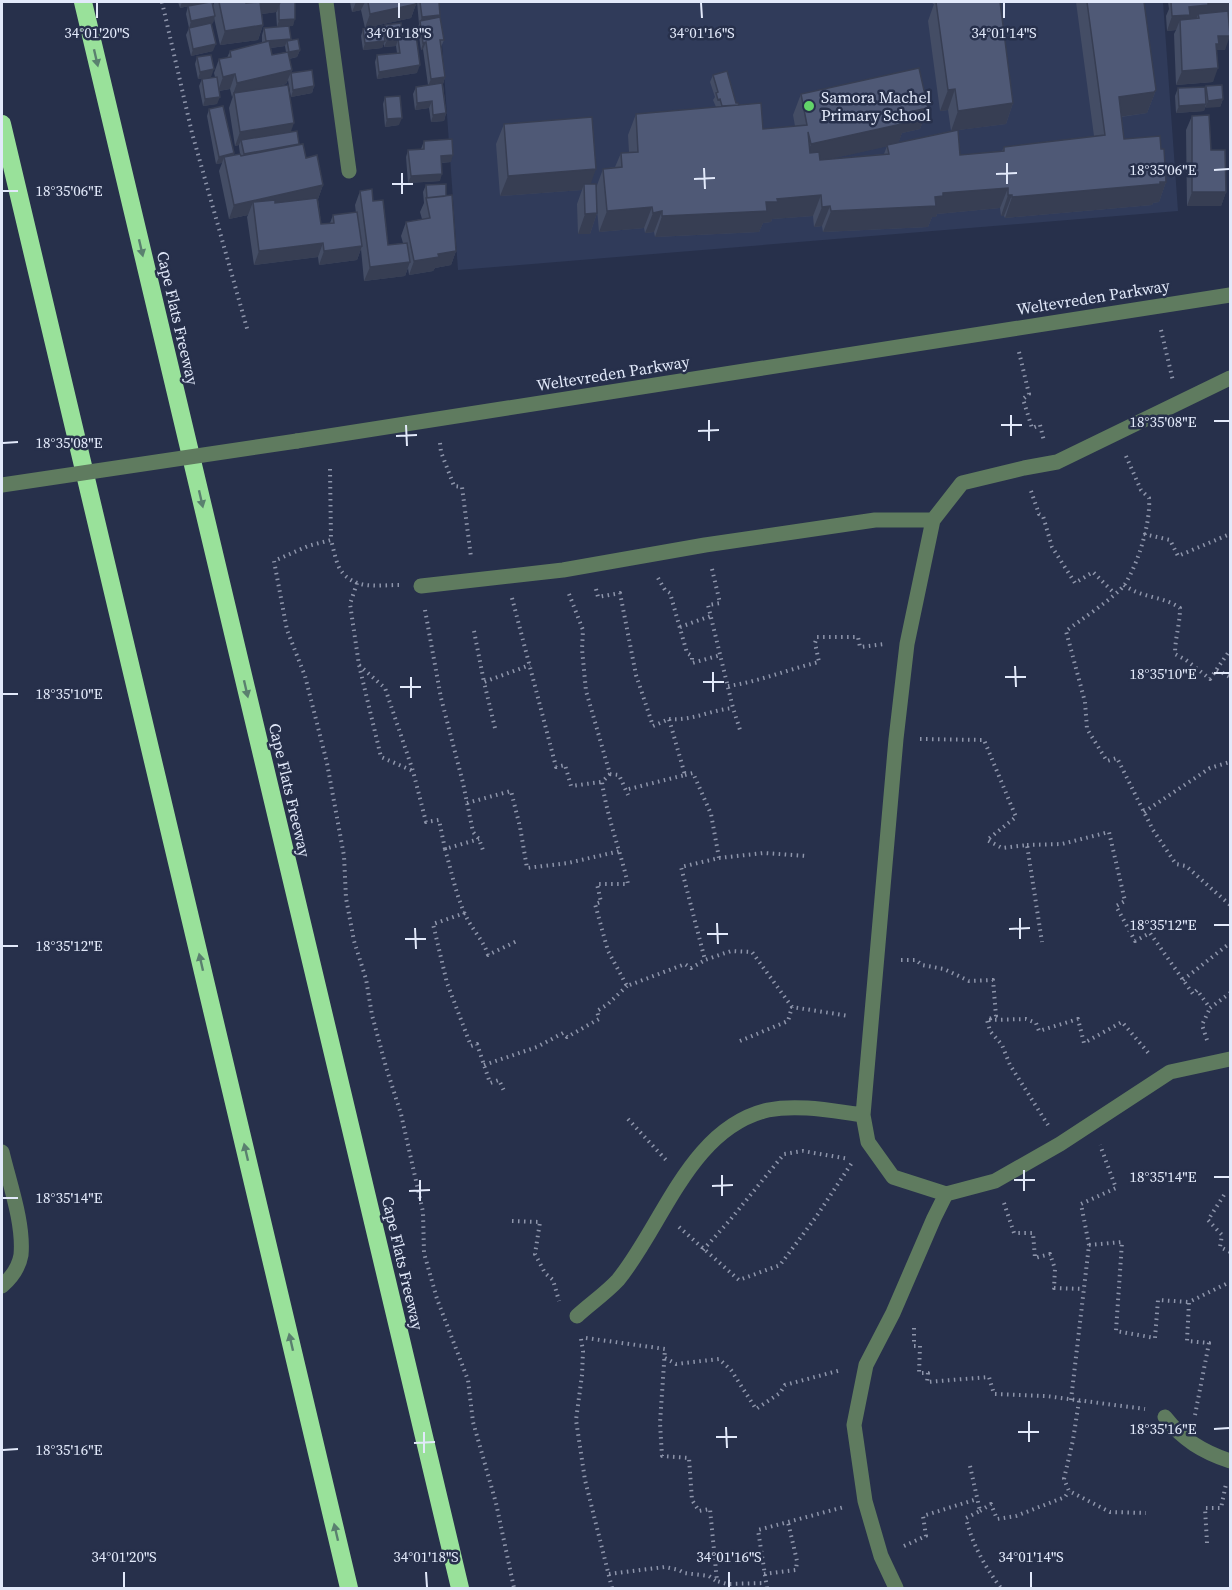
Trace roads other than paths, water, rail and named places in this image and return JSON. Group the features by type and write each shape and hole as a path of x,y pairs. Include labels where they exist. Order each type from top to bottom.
{"highway":[{"name":"Cape Flats Freeway","path":"82,2 460,1588"},
{"path":"2,124 349,1588"}],"street":[{"path":"326,2 349,171"},
{"name":"Weltevreden Parkway","path":"2,485 1230,295"},
{"path":"1223,1060 1170,1072 1060,1144 995,1181 946,1194 893,1177 868,1142 863,1115 896,739 908,644 933,519 962,483 1057,462 1230,378"},
{"path":"421,586 563,570 705,545 875,520 933,519"},
{"path":"577,1316 616,1281 683,1179 722,1132 746,1117 769,1110 799,1107 863,1115"},
{"path":"2,1152 21,1238 21,1256 15,1272 2,1286"},
{"path":"896,1588 882,1556 865,1501 854,1425 866,1365 893,1313 946,1194"},
{"path":"1165,1417 1176,1432 1229,1468"}],"place":[{"name":"Samora Machel Primary School","path":"809,106"}]}
